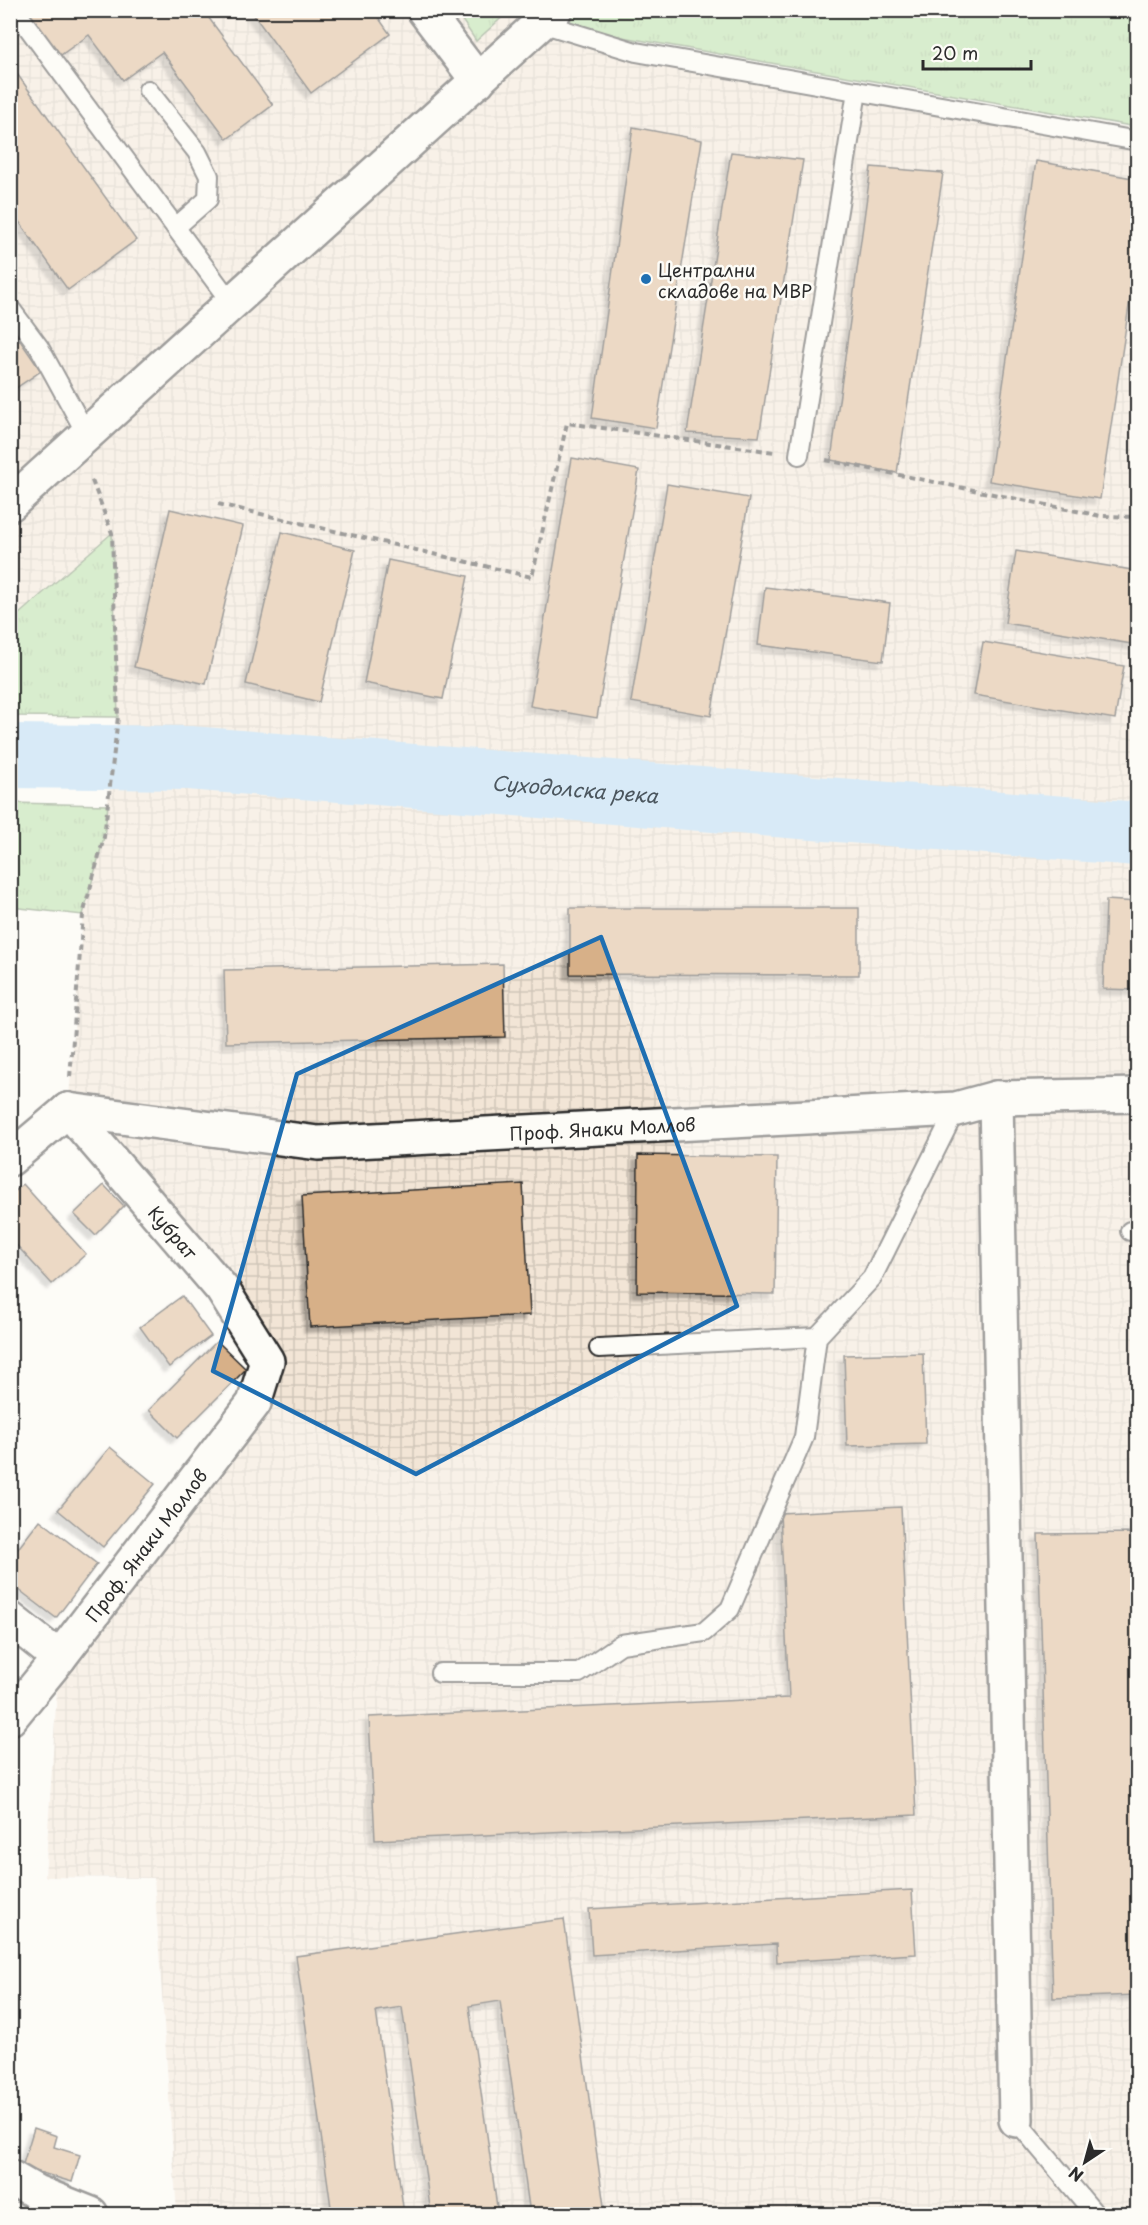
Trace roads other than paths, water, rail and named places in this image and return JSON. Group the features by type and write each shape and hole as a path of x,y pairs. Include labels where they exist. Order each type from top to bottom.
{"street":[{"path":"424,10 478,81"},
{"path":"10,504 548,17"},
{"name":"Проф. Янаки Моллов","path":"68,1110 318,1143 956,1109 996,1098 1137,1095"},
{"path":"996,1098 1016,2120"},
{"path":"10,1159 68,1110"},
{"name":"Кубрат","path":"68,1110 222,1289 267,1361"},
{"name":"Проф. Янаки Моллов","path":"10,1718 59,1658 254,1403 267,1361"},
{"path":"10,1619 59,1658"},
{"path":"10,2177 36,2192 90,2214"}],"lane":[{"path":"15,10 232,304"},
{"path":"548,17 636,52 1137,141"},
{"path":"148,90 196,152 209,176 207,199 176,227"},
{"path":"799,455 857,92"},
{"path":"10,308 39,347 83,439"},
{"path":"440,1673 579,1673 621,1644 704,1632 730,1609 804,1437 817,1337 872,1278 956,1109"},
{"path":"599,1348 817,1337"},
{"path":"1016,2120 1095,2214"}],"waterway":[{"name":"Суходолска река","path":"10,756 189,758 1138,834"}],"place":[{"name":"Централни складове на МВР","path":"646,279"}]}
